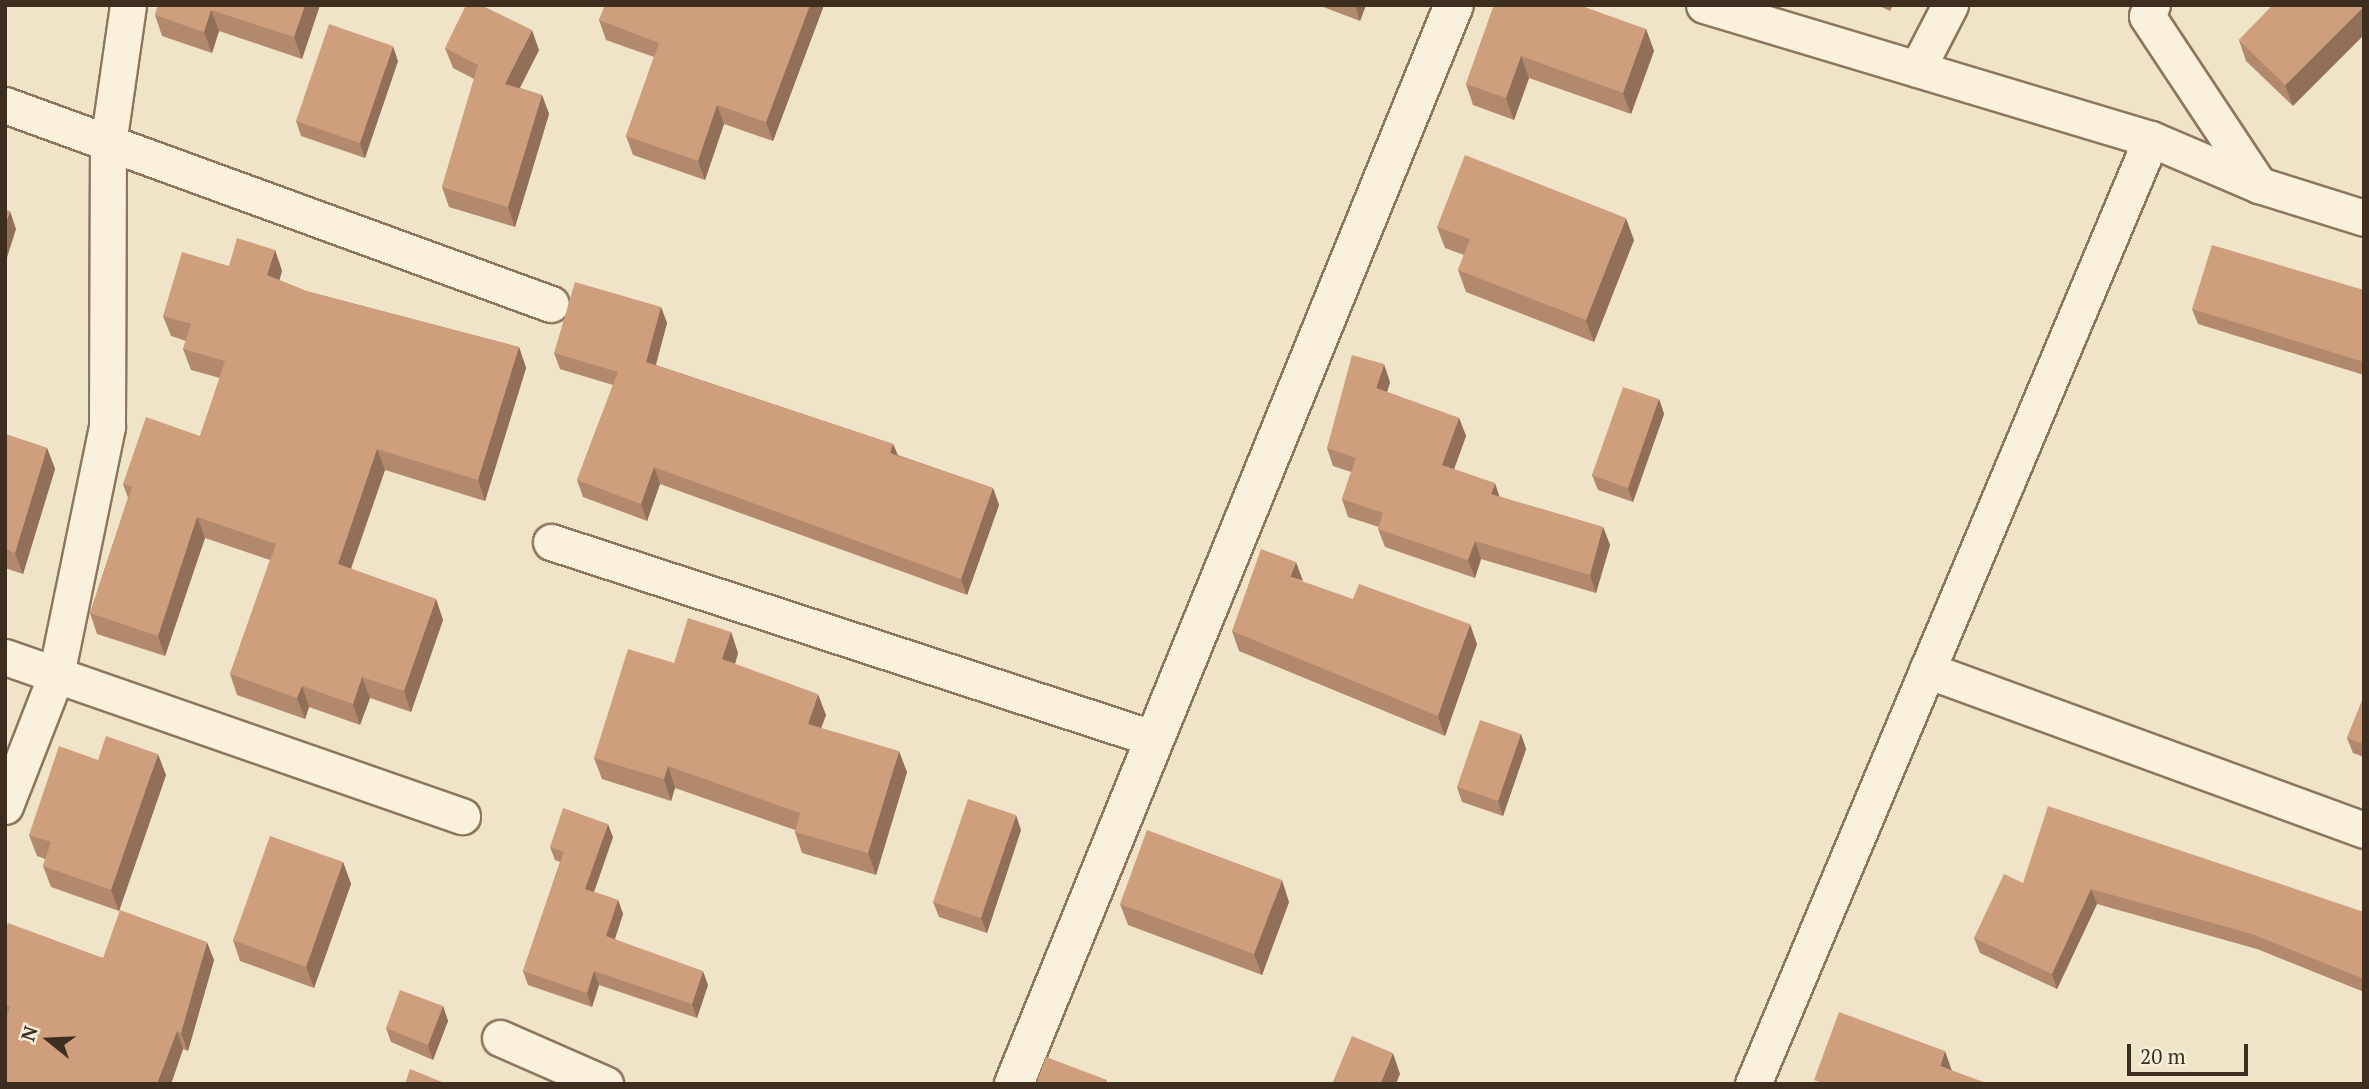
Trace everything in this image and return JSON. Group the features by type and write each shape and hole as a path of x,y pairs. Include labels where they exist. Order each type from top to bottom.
{"street":[{"path":"5,806 56,675 107,427 108,144 128,5"},
{"path":"1014,1084 1454,5"},
{"path":"1704,5 2151,139 2259,185 2364,218"},
{"path":"1917,69 1950,5"},
{"path":"2152,5 2147,16 2259,185"},
{"path":"5,105 551,304"},
{"path":"1753,1084 2151,139"},
{"path":"551,542 1154,739"},
{"path":"5,657 462,816"},
{"path":"1927,670 2364,830"},
{"path":"500,1038 606,1084"}],"building":[{"path":"158,5 305,5 294,37 211,10 204,32 155,15"},
{"path":"466,5 481,5 532,30 505,84 542,95 508,207 442,187 478,65 445,48"},
{"path":"605,5 810,5 766,122 717,105 698,161 626,136 659,43 599,20"},
{"path":"1494,5 1579,5 1646,29 1623,93 1521,56 1506,98 1466,84"},
{"path":"2273,5 2364,6 2285,85 2239,40"},
{"path":"329,24 393,46 360,143 296,121"},
{"path":"1465,155 1626,218 1586,320 1458,270 1470,239 1437,227"},
{"path":"5,210 10,211 5,225"},
{"path":"237,238 275,250 267,275 306,291 519,347 478,480 377,449 338,564 436,599 404,691 362,677 353,704 302,686 297,698 230,674 276,544 197,517 158,636 90,613 132,487 123,484 146,417 200,436 225,361 183,349 191,324 163,316 182,252 229,266"},
{"path":"2212,245 2364,290 2364,362 2192,309"},
{"path":"575,282 661,307 646,362 893,444 890,453 993,488 961,579 654,467 641,504 577,480 618,372 554,353"},
{"path":"1352,355 1384,364 1376,388 1459,418 1442,465 1495,483 1491,494 1603,527 1590,575 1475,541 1468,560 1378,529 1383,513 1342,499 1356,458 1327,448"},
{"path":"1623,387 1659,399 1628,488 1592,475"},
{"path":"5,434 47,448 15,553 5,549"},
{"path":"1261,549 1296,562 1290,577 1353,599 1359,584 1470,624 1438,716 1232,631"},
{"path":"688,618 731,632 722,659 818,694 808,724 899,751 868,853 795,832 800,813 668,766 664,779 594,758 628,649 674,663"},
{"path":"2364,696 2364,744 2347,738"},
{"path":"1480,720 1521,734 1498,801 1457,787"},
{"path":"106,736 158,754 111,890 43,866 51,842 29,835 59,746 98,760"},
{"path":"968,799 1016,815 981,918 933,902"},
{"path":"2048,806 2364,912 2364,979 2252,934 2091,889 2052,974 1974,938 2004,874 2023,883"},
{"path":"563,808 608,824 585,889 618,900 606,936 703,971 692,1004 594,971 587,993 523,971 564,852 550,847"},
{"path":"1147,830 1282,880 1254,954 1120,904"},
{"path":"270,836 343,862 306,967 233,940"},
{"path":"120,910 207,942 181,1033 177,1031 157,1084 5,1084 5,1022 10,1007 5,1005 5,930 8,923 103,958"},
{"path":"400,990 443,1006 428,1045 386,1028"},
{"path":"1839,1012 1945,1051 1940,1066 1989,1084 1824,1084 1814,1080"},
{"path":"1352,1036 1393,1053 1380,1084 1332,1084"},
{"path":"1046,1057 1107,1080 1106,1084 1036,1084"},
{"path":"410,1069 447,1084 405,1084"}]}
